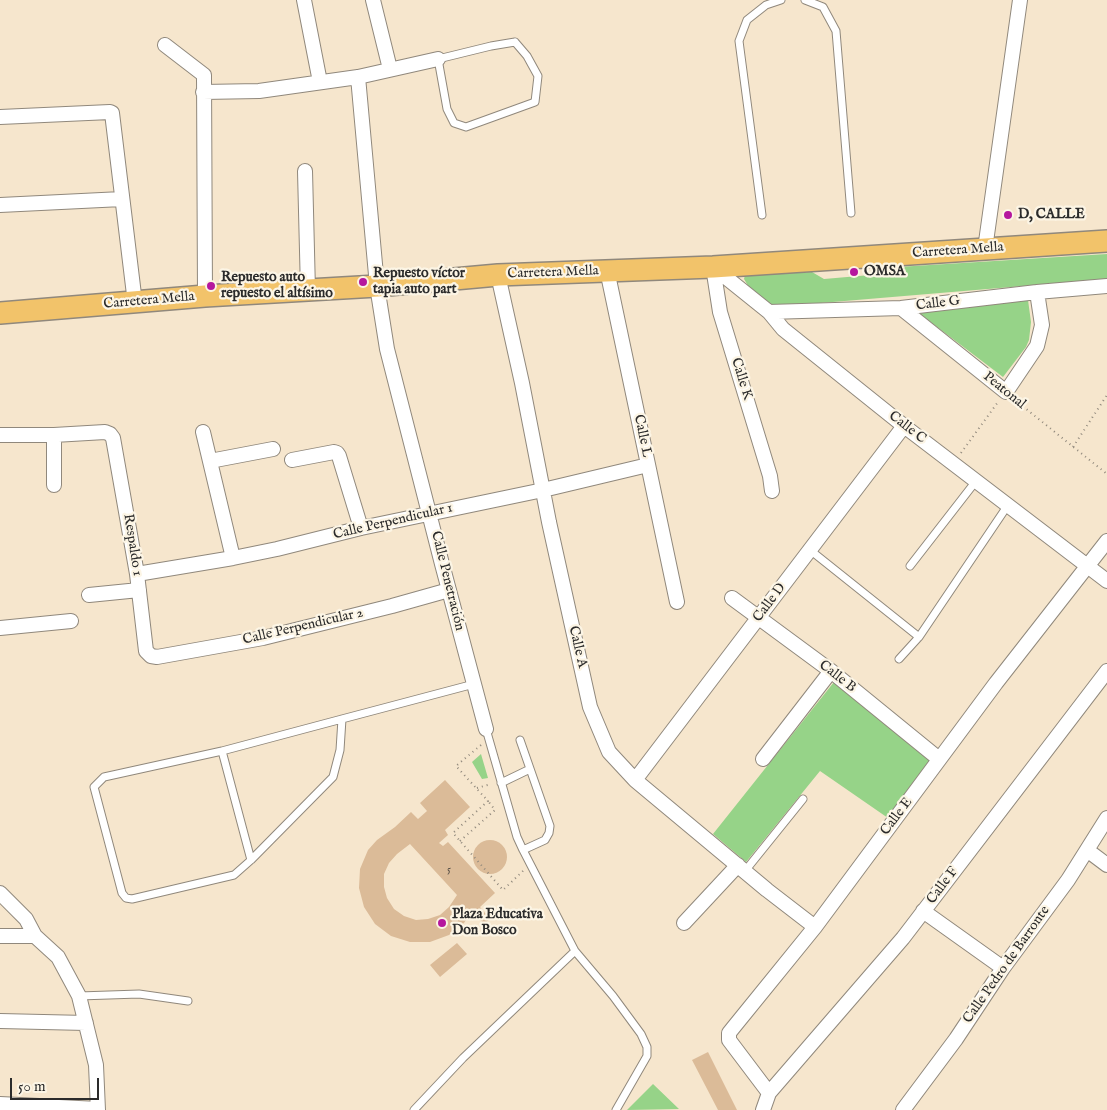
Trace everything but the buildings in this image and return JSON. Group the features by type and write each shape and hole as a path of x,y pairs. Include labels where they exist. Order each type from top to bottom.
{"main road":[{"name":"Carretera Mella","path":"0,313 205,296 377,286 498,275 713,267 1107,241"}],"street":[{"path":"304,0 320,82"},
{"path":"373,0 390,69"},
{"path":"985,249 1020,0"},
{"path":"165,45 202,73 204,78 205,296"},
{"path":"203,92 259,91 358,77 438,59"},
{"name":"Calle Penetración","path":"358,77 377,286 388,348 487,734"},
{"path":"0,117 110,112 113,115 135,303"},
{"path":"305,171 308,290"},
{"path":"0,205 122,199"},
{"name":"Calle C","path":"713,267 769,312 783,329 904,426 1107,581"},
{"name":"Calle K","path":"713,267 720,312 770,476 772,491"},
{"name":"Calle L","path":"607,270 677,602"},
{"name":"Calle A","path":"498,275 590,707 609,752 636,780 815,927"},
{"name":"Calle G","path":"769,312 901,308 1107,286"},
{"path":"1006,392 1037,346 1042,325 1037,292"},
{"name":"Peatonal","path":"901,308 1006,392"},
{"name":"Calle D","path":"636,780 904,426"},
{"name":"Respaldo 1","path":"54,436 105,432 113,438 137,574 146,651 156,658"},
{"path":"203,432 233,558"},
{"path":"0,436 54,436 54,485"},
{"path":"210,461 273,449"},
{"path":"292,460 334,452 339,456 362,528"},
{"name":"Calle Perpendicular 1","path":"137,574 233,558 430,512 543,490 648,465"},
{"name":"Calle E","path":"769,1093 729,1040 729,1034 815,927 996,683 1107,541"},
{"path":"89,595 139,590"},
{"name":"Calle Perpendicular 2","path":"156,658 263,638 449,590"},
{"name":"Calle B","path":"732,598 831,671 939,759"},
{"path":"0,628 71,621"},
{"name":"Calle F","path":"769,1093 903,938 1107,670"},
{"path":"763,759 831,671"},
{"name":"Calle Pedro de Barronte","path":"903,1110 956,1039 1003,968 1033,929 1107,818"},
{"path":"1087,850 1107,865"},
{"path":"684,923 741,868"},
{"path":"0,893 26,919 35,936 58,956 79,996 96,1065 98,1110 16,1108 0,1104"},
{"path":"924,911 1003,968"},
{"path":"0,936 35,936"},
{"path":"0,1021 86,1024"},
{"path":"763,1110 769,1093"}],"lane":[{"path":"762,215 739,41 748,20 766,5 781,0"},
{"path":"805,0 823,7 836,31 851,213"},
{"path":"515,42 527,56 538,76 535,102 466,127 454,123 447,109 438,59 515,42"},
{"path":"910,566 976,481"},
{"path":"899,659 919,637 1008,505"},
{"path":"810,550 919,637"},
{"path":"342,719 340,750 333,777 234,875 132,899 126,898 122,894 94,787 104,777 222,751 342,719 474,684"},
{"path":"487,734 517,836 523,850 575,951 613,996 641,1034 646,1046 647,1056 616,1110"},
{"path":"520,740 550,826 545,840 523,850"},
{"path":"222,751 251,860"},
{"path":"501,782 530,769"},
{"path":"741,868 803,799"},
{"path":"414,1110 463,1058 575,951"},
{"path":"79,996 139,994 188,1001"}],"path":[{"name":"Peatonal","path":"1006,392 1107,474"},
{"path":"953,463 1006,392"},
{"path":"1073,447 1107,395"},
{"path":"460,841 495,810 456,766 487,734"},
{"path":"477,788 501,782"},
{"path":"488,801 453,833 503,890 531,864"}],"green space":[{"path":"1107,254 1107,279 773,307 750,289 744,279 745,275 812,272 824,279 882,274 898,267"},
{"path":"1028,300 1031,322 1029,340 1026,347 1003,377 916,311"},
{"path":"834,682 933,758 888,818 820,771 746,862 713,834"},
{"path":"481,754 488,778 482,779 472,762"},
{"path":"653,1084 679,1109 627,1110"}],"place":[{"name":"D, CALLE","path":"1008,215"},
{"name":"OMSA","path":"854,272"},
{"name":"Repuesto víctor tapia auto part","path":"363,282"},
{"name":"Repuesto auto repuesto el altísimo","path":"211,286"},
{"name":"Plaza Educativa Don Bosco","path":"442,923"}]}
